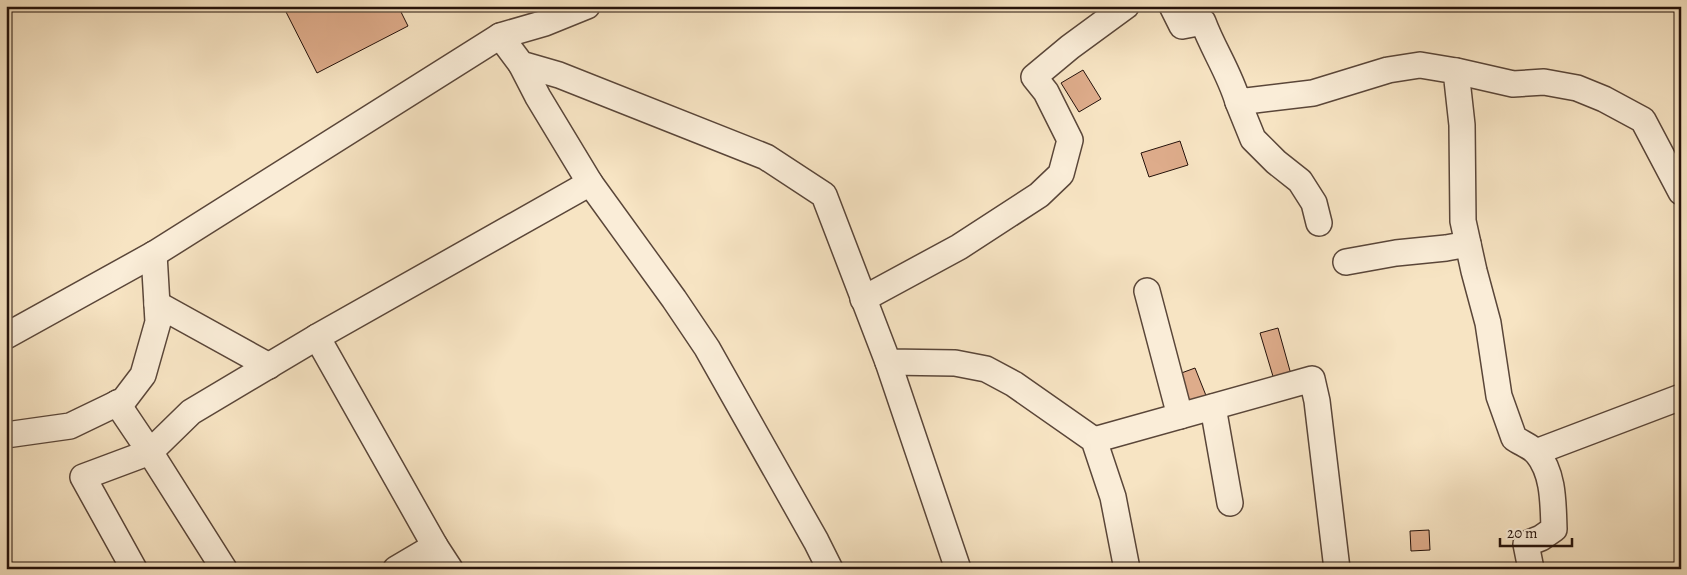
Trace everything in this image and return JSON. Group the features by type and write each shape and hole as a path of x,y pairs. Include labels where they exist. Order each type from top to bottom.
{"street":[{"path":"6,336 154,254 500,36 540,14 587,6"},
{"path":"863,299 959,247 1039,195 1061,174 1070,140 1046,92 1034,77 1070,47 1126,6"},
{"path":"1172,6 1182,26 1203,22 1208,37 1234,86 1252,138 1276,162 1300,181 1314,204 1319,223"},
{"path":"500,36 521,64 538,97 590,183 707,348 830,569"},
{"path":"521,64 559,75 766,158 824,195 888,362 958,569"},
{"path":"1238,102 1314,93 1388,70 1420,65 1513,84 1544,82 1577,88 1604,99 1643,120 1681,192"},
{"path":"1456,71 1462,125 1463,221 1488,323 1499,396 1514,438 1536,452 1548,472 1553,498 1554,529 1541,538 1526,544 1531,569"},
{"path":"134,569 83,477 150,452 191,412 317,337 590,183"},
{"path":"1346,262 1396,253 1468,244"},
{"path":"6,435 70,426 124,400 143,376 158,322 154,254"},
{"path":"1147,291 1180,416"},
{"path":"157,304 269,366"},
{"path":"317,337 435,546 450,569"},
{"path":"888,362 955,363 986,369 1014,384 1094,440 1113,497 1127,569"},
{"path":"1094,440 1312,379 1317,401 1337,569"},
{"path":"1536,452 1681,397"},
{"path":"117,403 224,569"},
{"path":"1213,407 1230,503"},
{"path":"396,569 435,546"}],"building":[{"path":"283,6 398,6 408,26 317,73"},
{"path":"1083,70 1101,99 1079,112 1061,83"},
{"path":"1180,141 1188,165 1149,177 1141,153"},
{"path":"1278,328 1292,378 1275,383 1260,333"},
{"path":"1195,368 1207,398 1188,405 1176,375"},
{"path":"1429,530 1430,550 1411,551 1410,531"}]}
